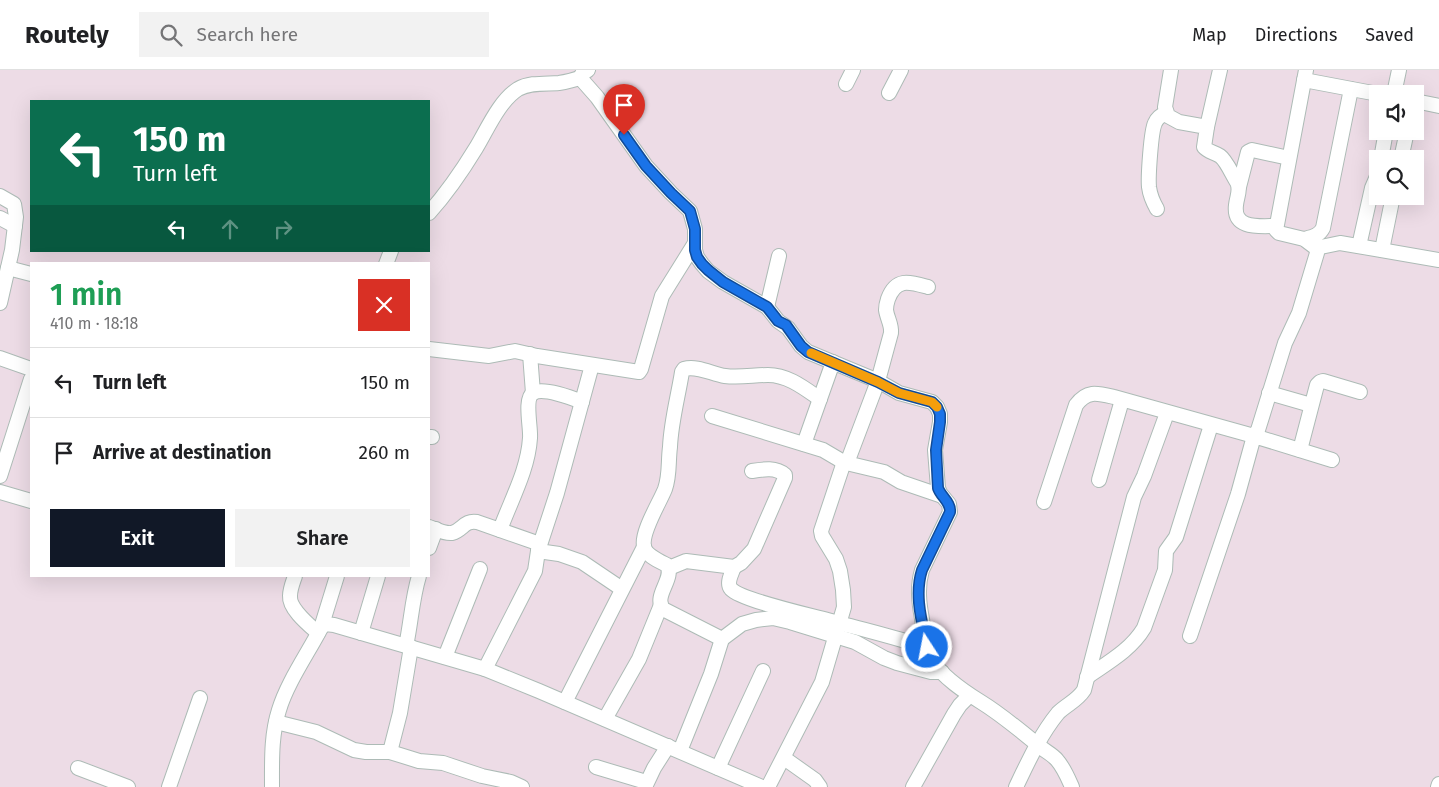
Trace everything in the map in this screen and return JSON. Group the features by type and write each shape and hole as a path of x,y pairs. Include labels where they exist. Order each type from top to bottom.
{"street":[{"path":"846,84 853,70"},
{"path":"890,93 901,70"},
{"path":"1171,70 1165,108 1166,113 1179,122 1207,127"},
{"path":"1220,70 1204,146 1224,160 1239,187"},
{"path":"1396,85 1399,70"},
{"path":"430,212 439,202 475,150 501,107 512,94 525,86 561,83 585,74"},
{"path":"585,74 582,80 597,97 646,166 690,211 695,229 697,257 708,270 723,282 767,307 778,321 786,325 804,349 899,393 932,402 937,407 940,414 936,450 938,488 949,504 950,512 922,570 918,589 920,612 927,647 932,660 942,672 969,696 1014,725 1057,760 1066,773 1072,787"},
{"path":"1190,636 1235,503 1254,436 1258,430 1285,342 1298,313 1317,253 1316,248 1304,239 1279,233 1276,230 1305,75 1369,92"},
{"path":"1304,239 1316,236 1323,228 1351,89"},
{"path":"1424,104 1439,106"},
{"path":"1157,209 1149,187 1153,126 1160,116 1166,113"},
{"path":"1276,226 1253,226 1242,222 1236,211 1239,187 1249,150 1289,158"},
{"path":"0,196 14,204 16,217 12,250 0,303"},
{"path":"1359,246 1369,201"},
{"path":"1382,250 1391,205"},
{"path":"0,218 14,226"},
{"path":"430,349 489,356 516,350 639,372 662,296 695,243"},
{"path":"1316,248 1340,243 1439,260"},
{"path":"767,307 779,256"},
{"path":"8,268 30,274"},
{"path":"768,787 822,682 844,607 840,571 836,559 820,531 842,468 878,382 891,333 886,304 890,294 898,284 904,282 914,283 928,287"},
{"path":"500,530 526,463 530,437 528,406 533,393 530,354"},
{"path":"0,358 30,370"},
{"path":"804,444 833,362"},
{"path":"485,669 535,571 539,548 557,493 592,365"},
{"path":"565,702 644,547 644,540 653,511 662,496 670,470 670,448 684,369 695,368 732,377 770,375 784,378 820,399"},
{"path":"1300,450 1311,405 1317,385 1320,382 1323,381 1360,392"},
{"path":"0,476 30,382"},
{"path":"533,393 549,392 582,402"},
{"path":"1044,502 1076,405 1081,398 1098,393 1254,436 1332,460"},
{"path":"1269,393 1311,405"},
{"path":"1098,480 1122,400"},
{"path":"1016,787 1047,728 1060,711 1080,697 1084,690 1134,497 1144,476 1167,413"},
{"path":"712,416 804,444 833,455 844,463 884,472 901,482 942,496"},
{"path":"1087,678 1130,646 1139,637 1144,628 1165,570 1166,551 1176,537 1211,425"},
{"path":"669,568 686,561 734,567 741,563 754,549 785,475 774,470 752,471"},
{"path":"0,492 30,501"},
{"path":"430,541 432,528 454,532 472,521 500,530 539,548 582,562 622,589"},
{"path":"605,719 642,653 661,605 660,600 669,573 667,565 647,552 644,547"},
{"path":"734,567 729,582 732,590 838,629 855,642 884,658 931,672 942,672"},
{"path":"445,657 480,569"},
{"path":"295,577 289,598 291,603 301,618 319,630"},
{"path":"272,787 272,749 278,710 284,695 319,630 337,577"},
{"path":"361,633 378,577"},
{"path":"390,752 400,713 416,585 419,577"},
{"path":"661,605 664,609 722,639"},
{"path":"596,767 645,785 654,768 674,749 711,674 722,639 742,624 773,618 927,647"},
{"path":"319,630 325,624 334,625 485,669 762,787"},
{"path":"718,768 763,671"},
{"path":"913,787 954,714 969,696"},
{"path":"170,787 200,698"},
{"path":"276,722 316,732 354,750 390,752 419,761 443,763 482,776 512,782 522,787"},
{"path":"784,758 815,780 820,787"},
{"path":"78,768 128,787"}],"slow traffic":[{"path":"811,353 899,393 932,402 937,407"}],"route":[{"path":"624,135 646,166 690,211 695,229 697,257 708,270 723,282 767,307 778,321 786,325 801,346 808,352 899,393 932,402 937,407 940,414 936,450 938,488 949,504 950,512 919,580 920,612 927,647"}]}
